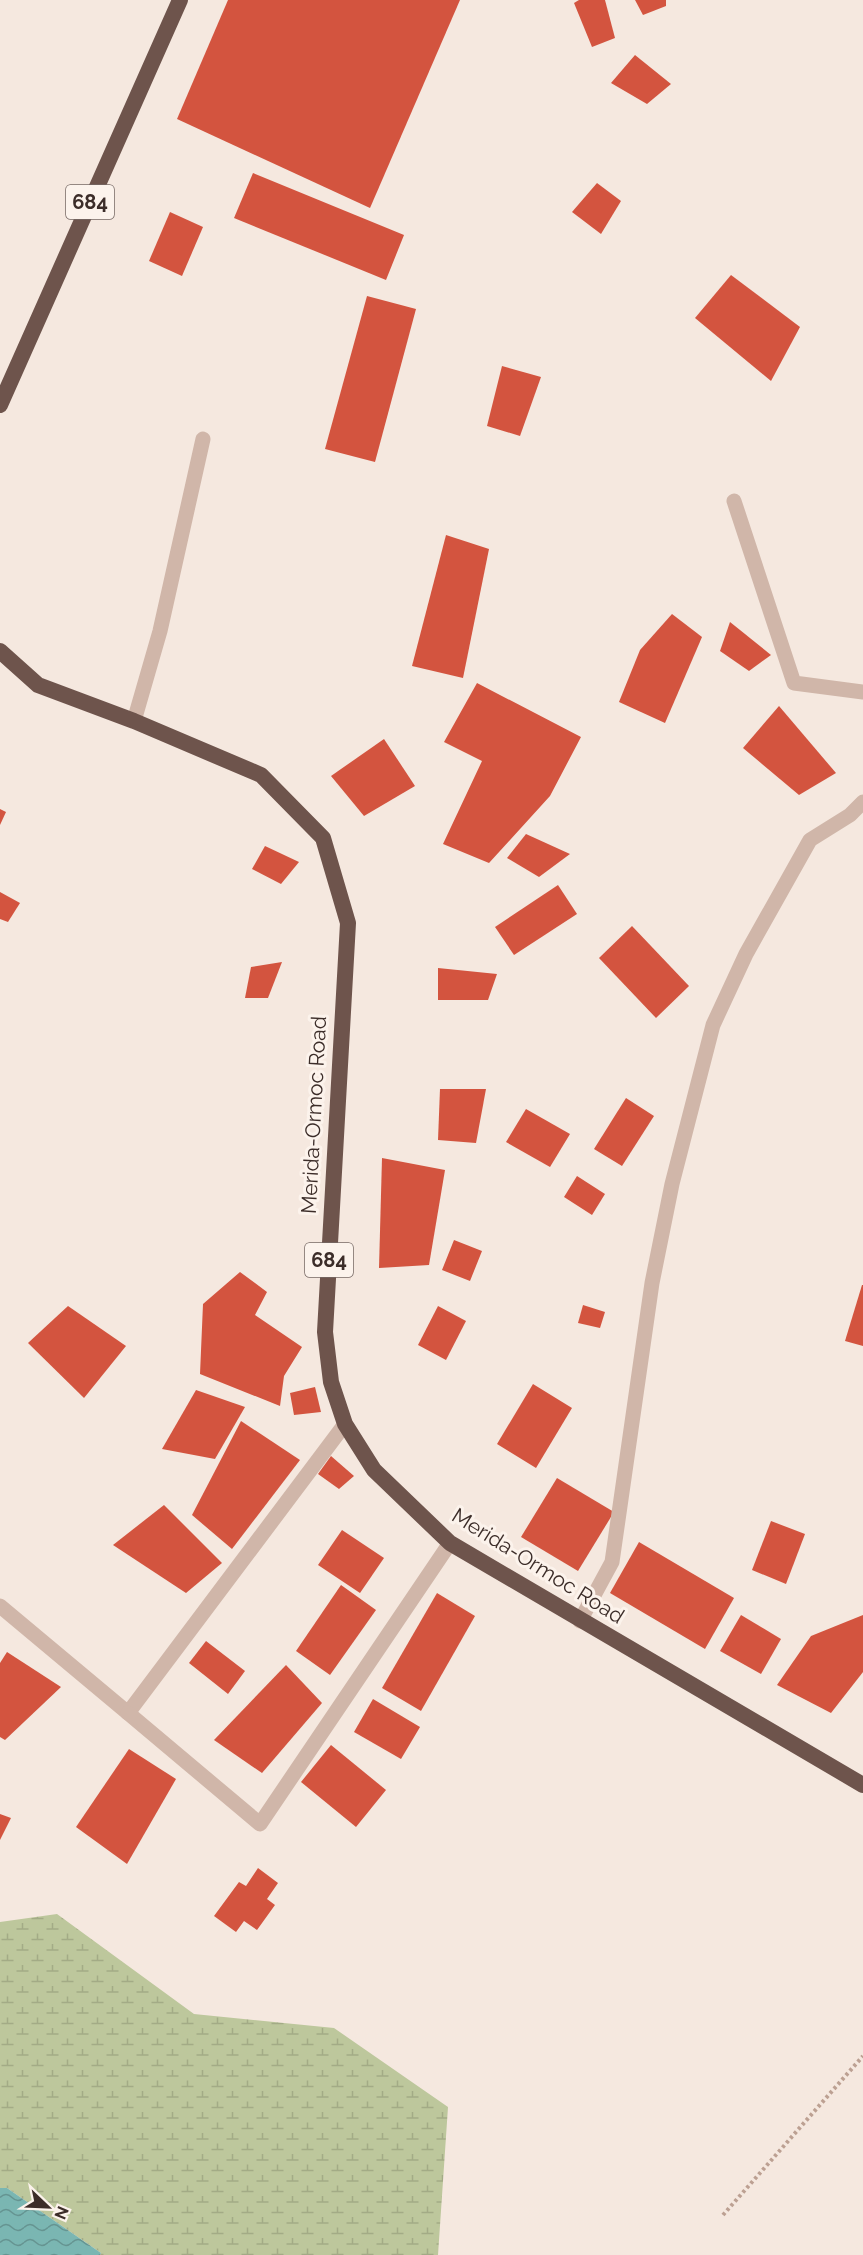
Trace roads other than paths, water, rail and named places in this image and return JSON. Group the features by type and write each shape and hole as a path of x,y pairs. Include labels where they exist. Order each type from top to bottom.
{"highway":[{"name":"684","path":"0,405 180,0"},
{"name":"Merida-Ormoc Road","path":"0,651 39,685 134,721 261,775 323,838 348,923 325,1332 331,1382 345,1424 374,1470 450,1543 863,1785"}],"street":[{"path":"134,721 160,631 203,439"},
{"path":"734,501 794,683 863,692"},
{"path":"580,1621 612,1562 652,1283 672,1184 713,1026 746,954 810,840 850,815 863,802"},
{"path":"128,1713 345,1424"},
{"path":"0,1606 260,1824 450,1543"}],"water":[{"path":"0,2188 7,2188 101,2253 100,2255 0,2255"}]}
